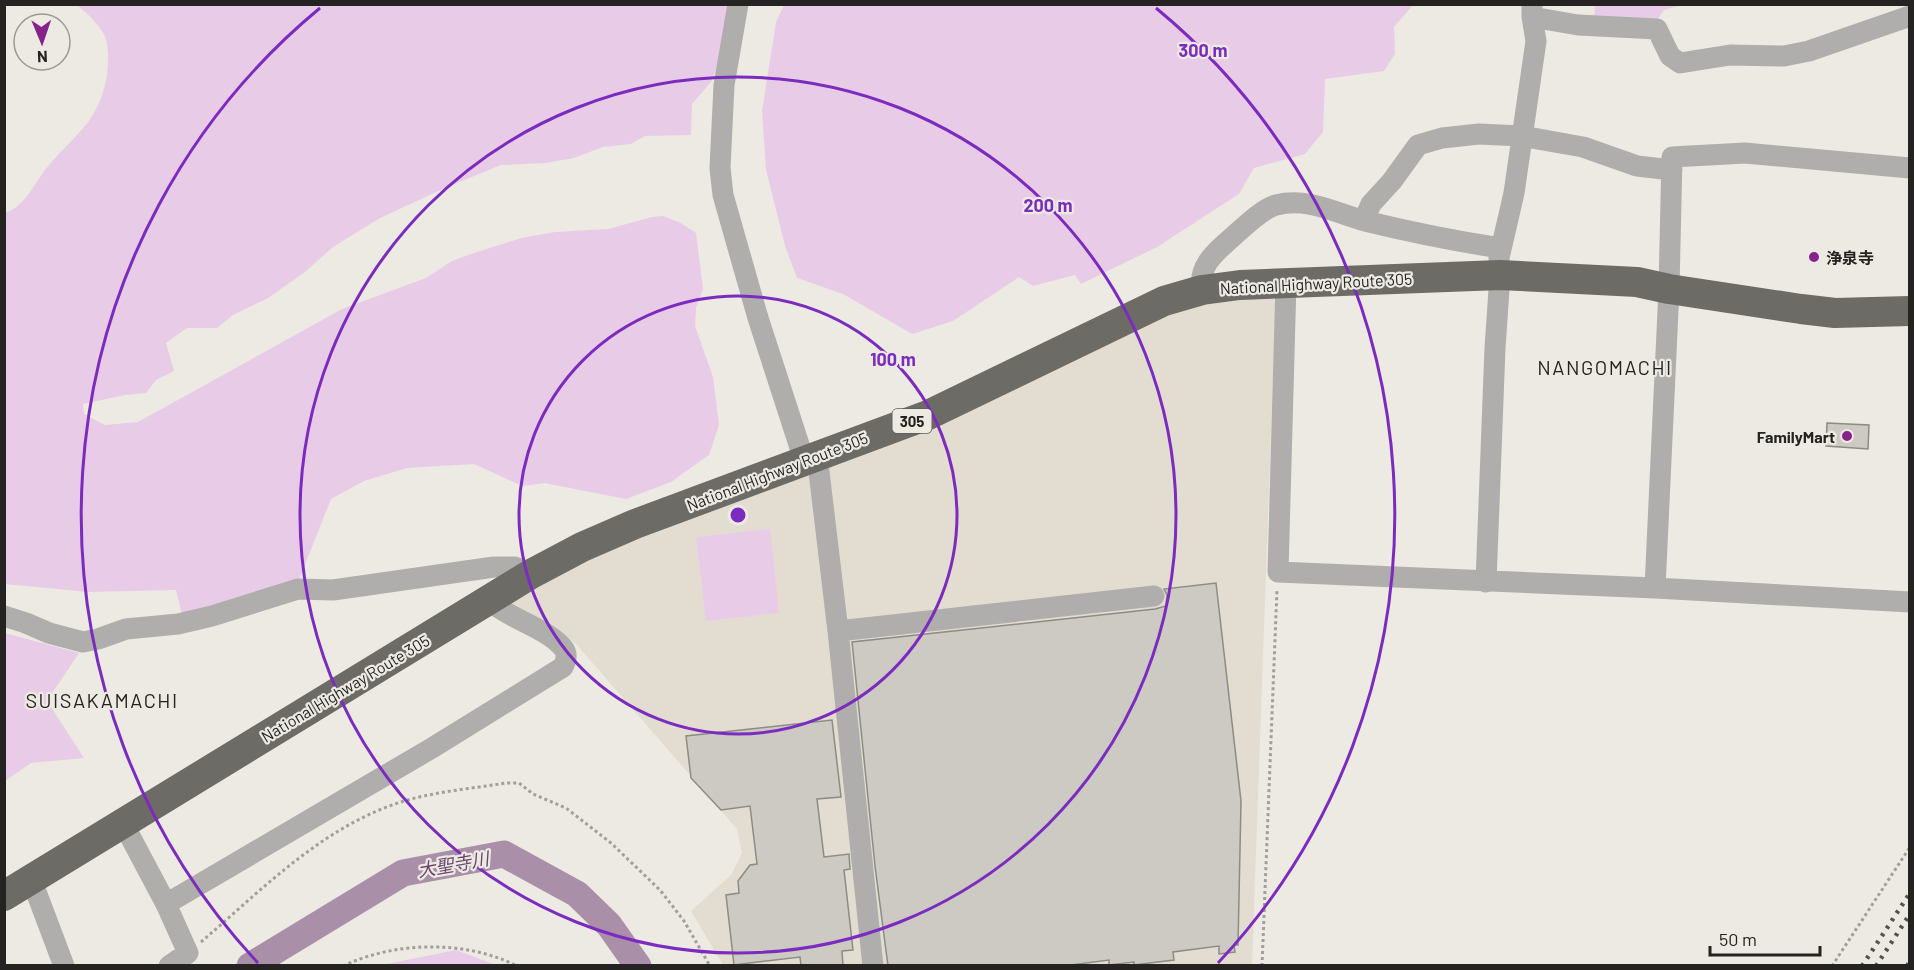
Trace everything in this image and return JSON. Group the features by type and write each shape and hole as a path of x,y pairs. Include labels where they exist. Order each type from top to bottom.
{"highway":[{"name":"National Highway Route 305","path":"4,896 531,574 582,547 635,524 810,457 928,415 1164,301 1202,290 1500,261 1824,312 1910,311"}],"street":[{"path":"738,4 724,85 720,168 722,186 758,318 810,457 838,631 873,966"},
{"path":"1486,582 1500,261 1514,193 1536,41 1532,11 1578,25 1657,30 1670,56 1680,63 1730,55 1784,56 1809,51 1910,16"},
{"path":"1364,220 1371,204 1392,182 1418,145 1442,138 1479,134 1521,136 1583,147 1637,166 1672,170"},
{"path":"1655,588 1669,289 1672,157 1745,153 1910,168"},
{"path":"1202,290 1200,278 1216,251 1275,206 1307,202 1364,220 1461,242 1500,261"},
{"path":"1286,282 1278,572 1655,588 1910,602"},
{"path":"4,616 49,633 83,642 126,629 178,624 212,616 298,589 333,590 494,567 515,567 531,574"},
{"path":"838,631 1154,596"},
{"path":"166,903 412,760 563,667 567,659 565,651 559,645 498,609 489,600"},
{"path":"123,823 166,903 188,953 169,966"},
{"path":"32,881 64,966"}],"path":[{"path":"1262,966 1278,572"},
{"path":"188,953 258,894 278,874 339,831 384,808 412,799 506,783 519,783 533,794 553,801 585,821 625,856 660,890 684,921 710,966"},
{"path":"1832,966 1910,847"},
{"path":"344,966 353,961 408,948 456,947 482,951 517,966"}],"shaded area":[{"path":"784,4 1413,5 1394,27 1395,54 1384,71 1325,79 1323,132 1305,154 1254,168 1239,194 1157,247 1081,284 1075,275 1033,286 1019,277 953,321 912,334 843,294 797,278 785,246 766,170 762,111 776,22"},
{"path":"76,5 731,5 723,52 711,82 692,104 691,135 645,136 631,144 603,147 574,158 546,163 501,165 445,188 380,218 333,247 305,272 268,298 233,315 217,328 187,328 166,343 174,371 156,380 146,393 83,404 84,414 105,425 138,422 342,309 426,278 452,261 521,238 555,232 608,229 663,216 681,223 696,233 703,289 696,308 695,326 713,377 719,425 709,455 671,482 626,499 544,483 522,486 474,464 407,468 364,481 331,499 298,582 182,614 176,590 88,592 5,584 5,213 23,201 45,170 88,122 103,93 108,61 106,39 94,20"},
{"path":"1595,5 1682,5 1664,10 1655,23 1594,20"},
{"path":"1276,293 1252,965 723,965 691,911 731,875 742,853 737,829 576,644 510,602 639,532 1147,320 1210,299"},
{"path":"770,529 779,613 706,621 696,537"},
{"path":"5,633 79,653 47,701 84,758 31,763 5,781"},
{"path":"456,950 496,965 382,965"}],"building":[{"name":"FamilyMart","path":"1827,423 1869,425 1868,449 1826,446"},
{"path":"1216,583 1241,801 1238,945 1234,945 1235,952 1219,954 1219,946 1173,952 1174,960 1134,965 1134,962 1109,965 1109,960 1063,966 888,966 875,866 852,642 1155,609 1166,606 1167,595 1164,589"},
{"path":"832,720 841,797 817,799 824,857 849,854 850,869 844,870 853,950 842,951 843,966 801,966 800,957 734,965 726,895 739,893 738,881 750,865 757,864 750,806 721,810 691,778 686,736"}],"waterway":[{"name":"大聖寺川","path":"250,966 403,873 504,854 577,894 609,925 638,966"}],"railway":[{"path":"1862,966 1910,893"},
{"path":"1876,966 1910,914"},
{"path":"1907,966 1910,961"}],"place":[{"name":"浄泉寺","path":"1814,257"},
{"name":"FamilyMart","path":"1847,436"}],"district":[{"name":"NANGOMACHI","path":"1605,367"},
{"name":"SUISAKAMACHI","path":"102,700"}]}
